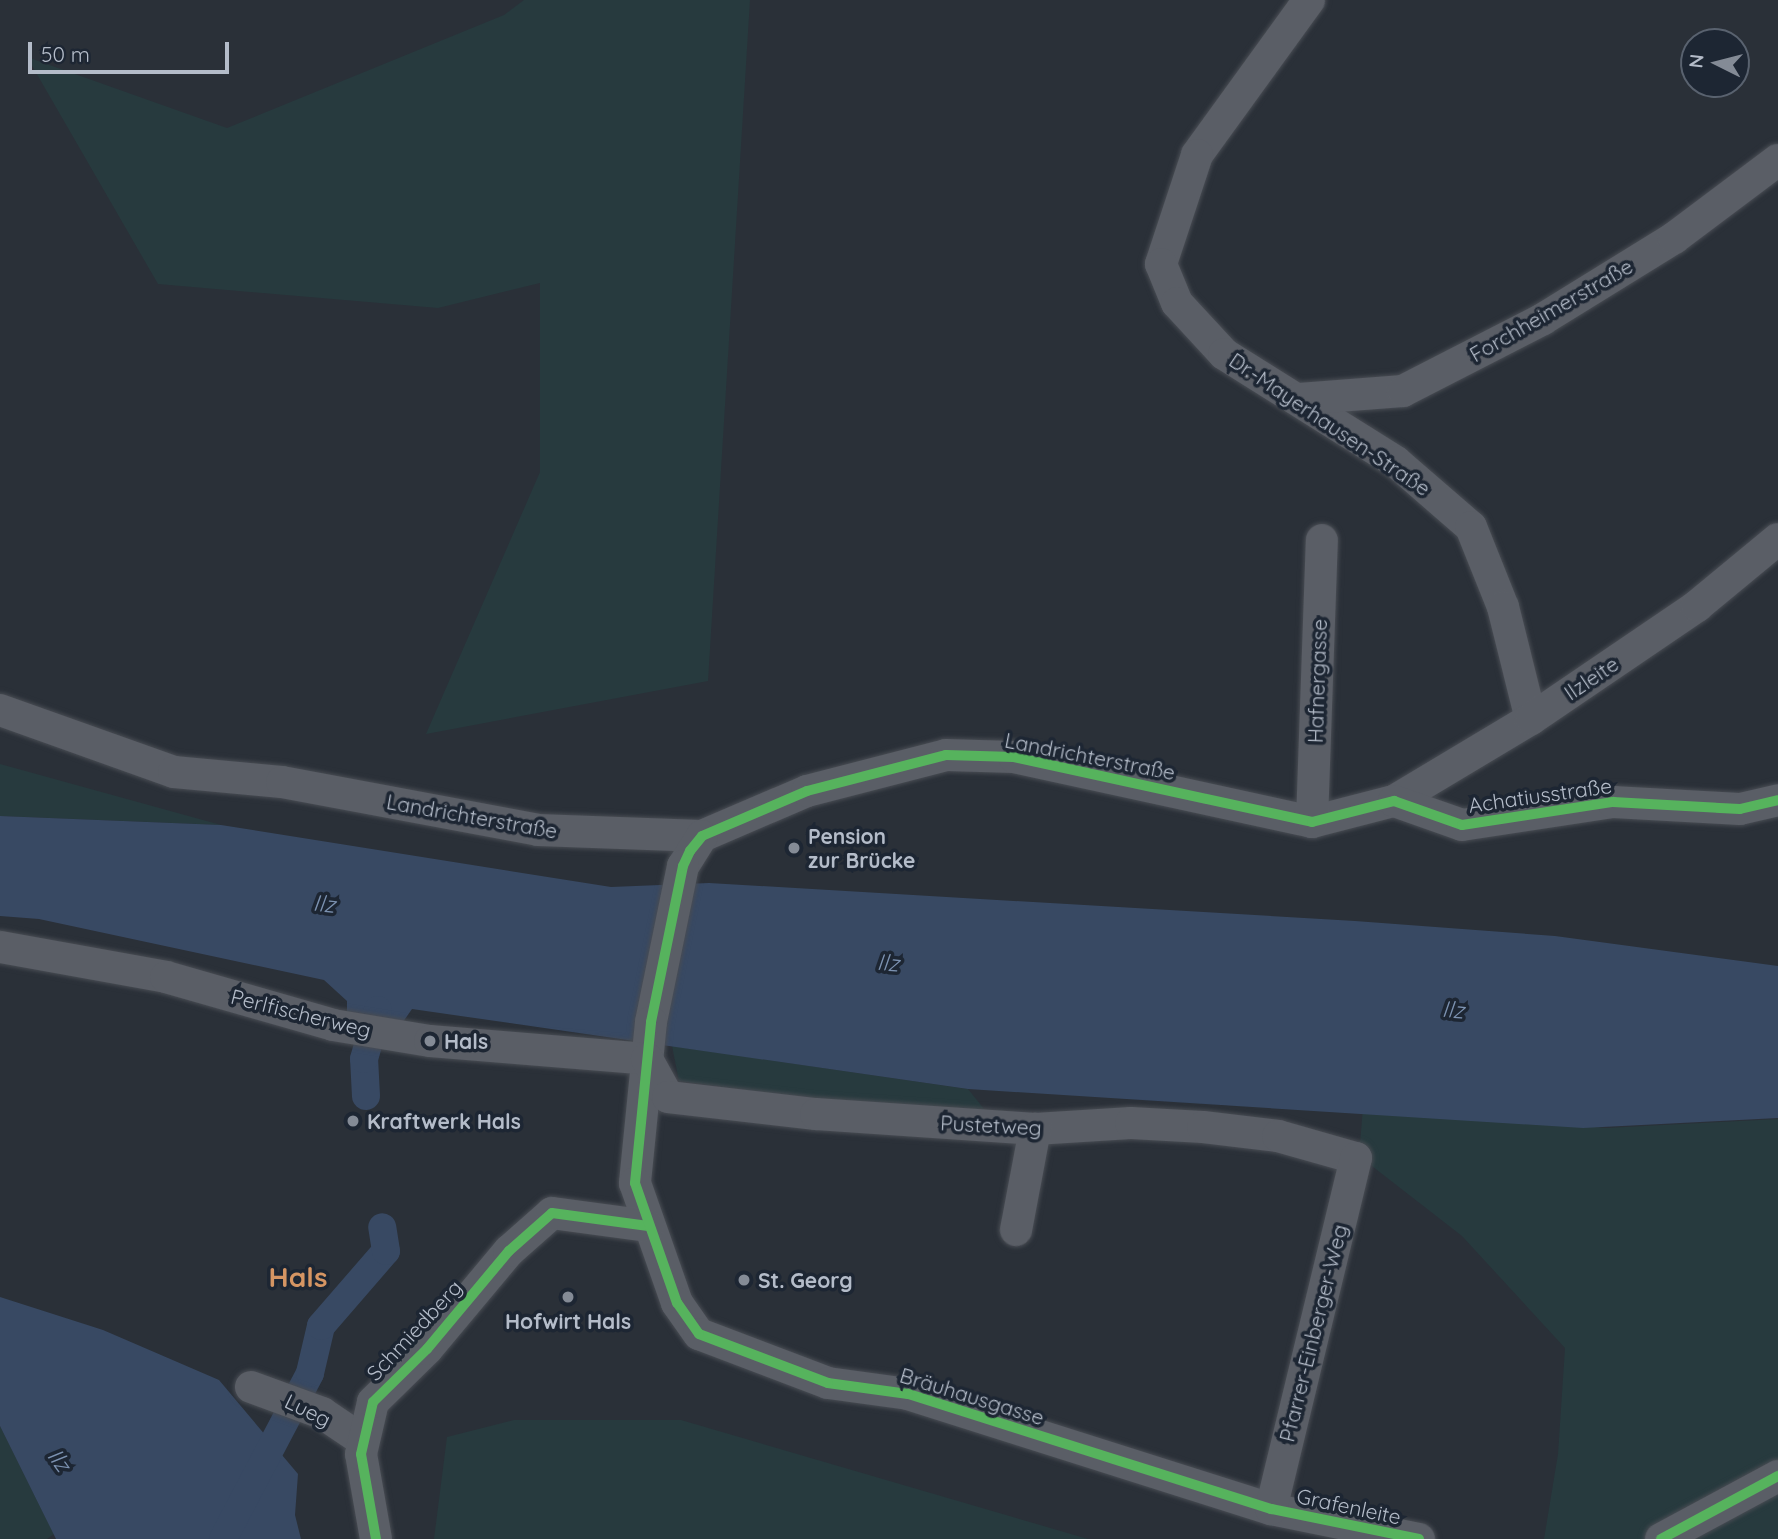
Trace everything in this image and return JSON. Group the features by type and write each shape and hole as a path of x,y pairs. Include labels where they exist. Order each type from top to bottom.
{"street":[{"name":"Dr.-Mayerhausen-Straße","path":"1308,0 1197,155 1161,264 1177,303 1224,354 1396,462 1471,527 1503,607 1531,719"},
{"name":"Forchheimerstraße","path":"1299,399 1403,391 1553,313 1674,238 1778,160"},
{"name":"Hafnergasse","path":"1312,822 1322,540"},
{"name":"Ilzleite","path":"1394,802 1531,719 1697,606 1778,540"},
{"name":"Landrichterstraße","path":"0,710 174,772 282,782 538,830 702,836 807,791 946,755 1014,757 1312,822 1394,802"},
{"name":"Achatiusstraße","path":"1394,802 1462,825 1613,802 1740,809 1778,800"},
{"name":"Bräuhausgasse","path":"702,836 683,866 647,1059 635,1183 677,1303 699,1334 828,1383 908,1394 1271,1509"},
{"name":"Perlfischerweg","path":"0,947 166,977 333,1025 400,1035 647,1059"},
{"name":"Pustetweg","path":"647,1059 668,1097 816,1114 1035,1129 1131,1124 1203,1127 1278,1136 1356,1157"},
{"path":"1016,1230 1035,1129"},
{"name":"Pfarrer-Einberger-Weg","path":"1271,1509 1356,1157"},
{"name":"Schmiedberg","path":"376,1539 362,1440 373,1402 427,1349 509,1251 552,1213 648,1226"},
{"name":"Lueg","path":"265,1391 322,1413 362,1440"},
{"path":"1661,1539 1778,1476"},
{"name":"Grafenleite","path":"1271,1509 1419,1539"}],"green space":[{"path":"524,0 750,0 708,681 426,734 540,472 540,283 438,308 158,284 27,57 227,128 504,15"},
{"path":"0,764 221,825 0,816"},
{"path":"672,1046 968,1089 997,1125 679,1081"},
{"path":"1363,1107 1606,1128 1778,1119 1778,1539 1544,1539 1558,1454 1565,1348 1462,1236 1359,1156"},
{"path":"514,1420 681,1420 1088,1539 434,1539 447,1437"},
{"path":"0,1426 54,1534 47,1539 0,1539"}],"water":[{"name":"Ilz","path":"0,816 221,825 611,887 709,883 1355,921 1555,936 1778,966 1778,1118 1583,1128 968,1089 412,1009 396,1032 347,1024 347,1001 324,980 39,919 0,916"},
{"name":"Ilz","path":"0,1297 103,1330 219,1380 298,1474 295,1515 301,1539 56,1539 0,1426"}],"waterway":[{"path":"366,1096 364,1059 378,1010"},
{"path":"223,1539 310,1373 321,1326 386,1251 382,1227"}],"cycle path":[{"path":"1419,1539 1271,1509 908,1394 828,1383 699,1334 677,1303 635,1183 651,1022 683,866 690,851 702,836 807,791 946,755 1014,757 1312,822 1394,801 1462,825 1613,802 1740,809 1778,800"},
{"path":"376,1539 361,1454 373,1402 427,1349 509,1251 552,1213 648,1226"},
{"path":"1661,1539 1778,1476"}],"place":[{"name":"Pension zur Brücke","path":"794,848"},
{"name":"Hals","path":"430,1041"},
{"name":"Kraftwerk Hals","path":"353,1121"},
{"name":"St. Georg","path":"744,1280"},
{"name":"Hofwirt Hals","path":"568,1297"}],"district":[{"name":"Hals","path":"298,1277"}]}
